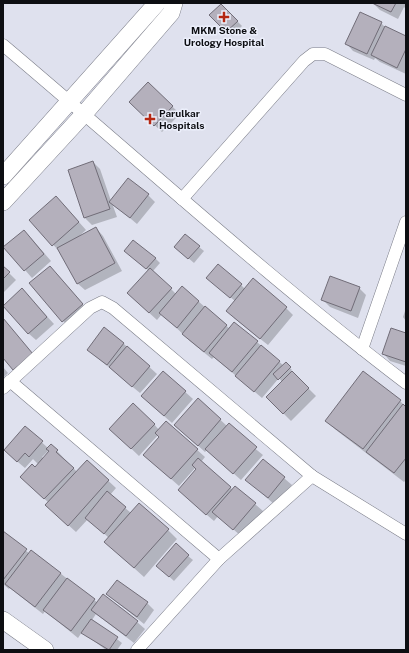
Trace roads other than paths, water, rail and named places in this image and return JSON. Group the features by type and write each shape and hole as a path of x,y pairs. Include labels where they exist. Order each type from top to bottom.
{"main road":[{"path":"3,176 157,3"},
{"path":"3,202 84,114 171,13 174,3"},
{"path":"3,620 34,647"}],"street":[{"path":"3,45 182,199 362,349 406,383"},
{"path":"182,199 304,61 312,54 325,54 406,95"},
{"path":"362,349 406,222"},
{"path":"219,559 6,384 90,308 102,302 113,308 312,476 404,530"},
{"path":"137,650 219,559 312,476"}],"place":[{"name":"MKM Stone & Urology Hospital","path":"224,17"},
{"name":"Parulkar Hospitals","path":"150,119"}]}
